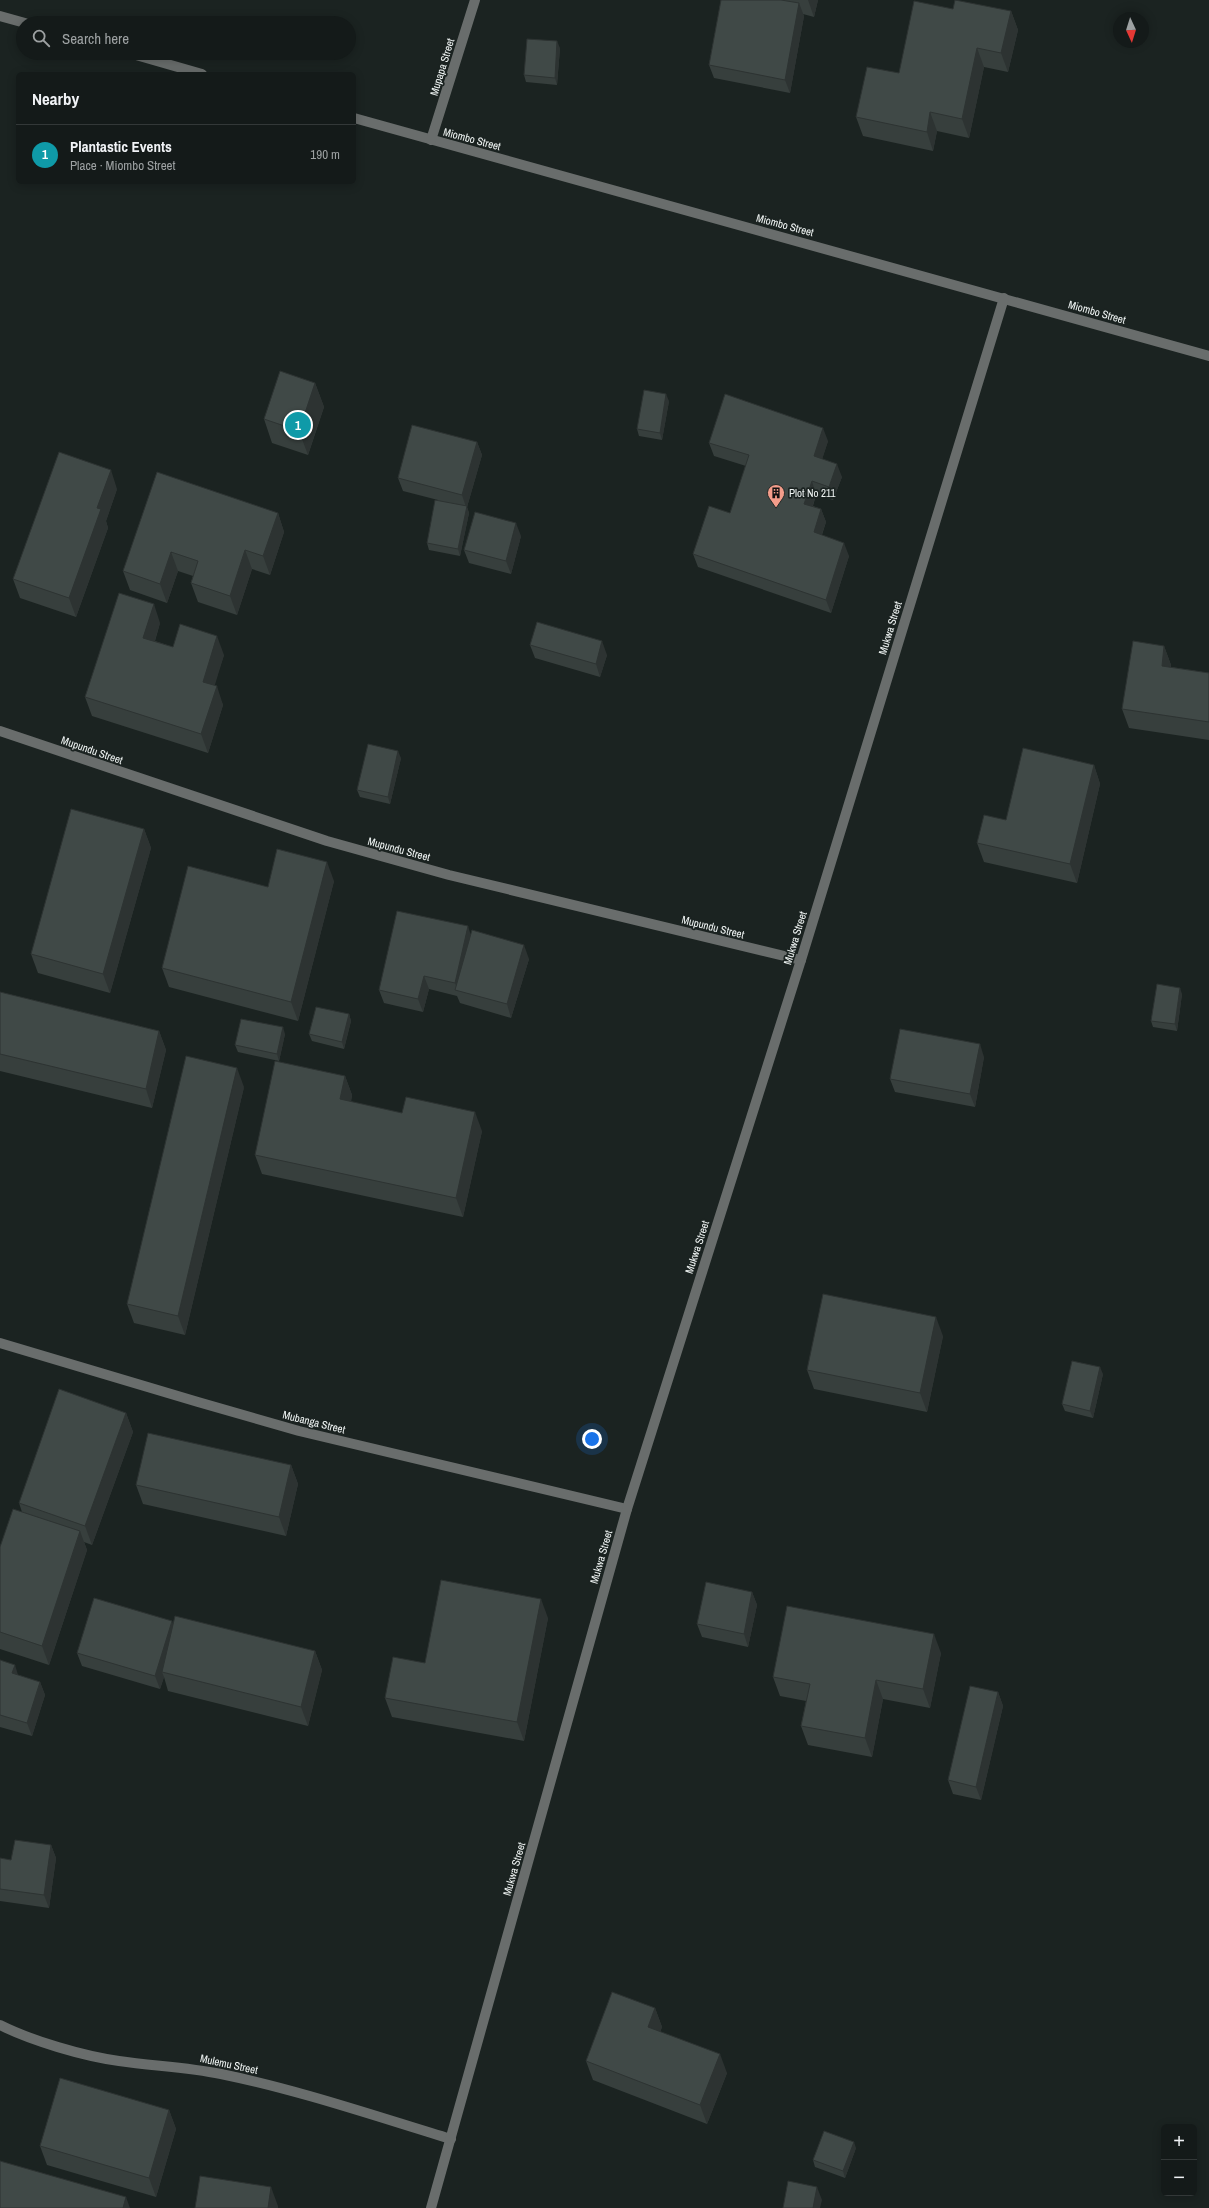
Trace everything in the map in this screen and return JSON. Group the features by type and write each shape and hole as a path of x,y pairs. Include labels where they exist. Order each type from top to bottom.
{"street":[{"name":"Mupapa Street","path":"431,140 475,0"},
{"path":"0,16 16,20"},
{"path":"153,60 195,72"},
{"name":"Miombo Street","path":"356,119 1209,356"},
{"name":"Mukwa Street","path":"431,2208 627,1509 801,960 1004,298"},
{"name":"Mupundu Street","path":"0,732 327,841 449,875 801,960"},
{"name":"Mubanga Street","path":"0,1342 299,1431 627,1509"},
{"name":"Mulemu Street","path":"0,2025 79,2053 118,2061 178,2067 219,2074 288,2089 451,2139"}],"building":[{"path":"721,0 781,0 799,3 785,80 709,65"},
{"path":"955,0 1011,11 1001,53 977,48 962,119 930,112 927,132 856,117 867,67 899,73 914,1 953,9"},
{"path":"527,39 557,41 555,78 524,75"},
{"path":"280,371 315,383 299,431 264,419"},
{"path":"644,390 666,394 660,433 637,429"},
{"name":"Plot No 211","path":"725,394 823,428 814,456 837,464 829,487 812,481 804,504 821,509 814,532 844,543 826,600 693,554 709,506 730,513 749,455 709,443"},
{"path":"412,425 477,442 462,495 398,478"},
{"path":"59,452 111,470 97,508 101,509 69,598 13,579"},
{"path":"157,472 278,513 263,556 245,550 230,596 191,583 198,561 171,552 160,584 123,571"},
{"path":"435,500 467,506 458,549 427,543"},
{"path":"475,512 516,523 506,561 464,550"},
{"path":"119,593 154,604 143,638 173,647 180,624 217,636 203,682 217,686 201,734 85,697"},
{"path":"537,622 602,641 596,664 530,645"},
{"path":"1133,641 1164,646 1162,666 1209,673 1209,722 1122,709"},
{"path":"368,744 398,751 388,797 357,790"},
{"path":"1023,748 1094,765 1070,864 977,843 984,815 1006,820"},
{"path":"71,809 144,829 103,974 31,954"},
{"path":"277,849 327,862 291,1002 162,968 188,866 268,887"},
{"path":"397,911 468,926 455,983 424,976 418,999 379,990"},
{"path":"472,930 524,945 507,1004 455,990"},
{"path":"1157,984 1180,988 1175,1024 1151,1021"},
{"path":"0,992 159,1031 146,1089 0,1054"},
{"path":"316,1007 349,1014 342,1042 309,1034"},
{"path":"241,1019 283,1027 277,1054 235,1045"},
{"path":"900,1029 980,1044 970,1094 890,1079"},
{"path":"186,1056 237,1068 178,1316 127,1304"},
{"path":"275,1061 345,1076 340,1099 402,1113 406,1097 475,1112 456,1198 255,1155"},
{"path":"823,1294 936,1317 920,1393 807,1370"},
{"path":"1072,1361 1100,1367 1090,1411 1062,1404"},
{"path":"59,1389 126,1413 85,1526 19,1503"},
{"path":"148,1433 291,1465 279,1517 136,1485"},
{"path":"13,1509 80,1531 42,1646 0,1632 0,1547"},
{"path":"441,1580 541,1599 517,1722 385,1698 393,1657 425,1663"},
{"path":"706,1582 752,1592 744,1634 697,1624"},
{"path":"94,1598 172,1621 155,1676 77,1653"},
{"path":"787,1606 934,1634 923,1689 876,1680 865,1738 801,1726 810,1684 773,1677"},
{"path":"175,1616 315,1651 301,1707 162,1672"},
{"path":"0,1660 15,1665 12,1673 40,1682 27,1723 0,1715"},
{"path":"970,1686 998,1692 976,1787 948,1780"},
{"path":"15,1840 51,1845 44,1895 0,1889 0,1858 11,1860"},
{"path":"612,1992 655,2008 648,2027 720,2054 700,2105 586,2061"},
{"path":"60,2078 169,2110 149,2178 40,2146"},
{"path":"824,2131 854,2142 843,2171 813,2160"},
{"path":"0,2161 126,2197 123,2208 0,2208"},
{"path":"200,2176 271,2187 268,2208 195,2208"},
{"path":"788,2181 817,2187 813,2208 783,2208"}],"place":[{"name":"Plantastic Events","path":"298,425"},
{"name":"Plot No 211","path":"776,508"}]}
